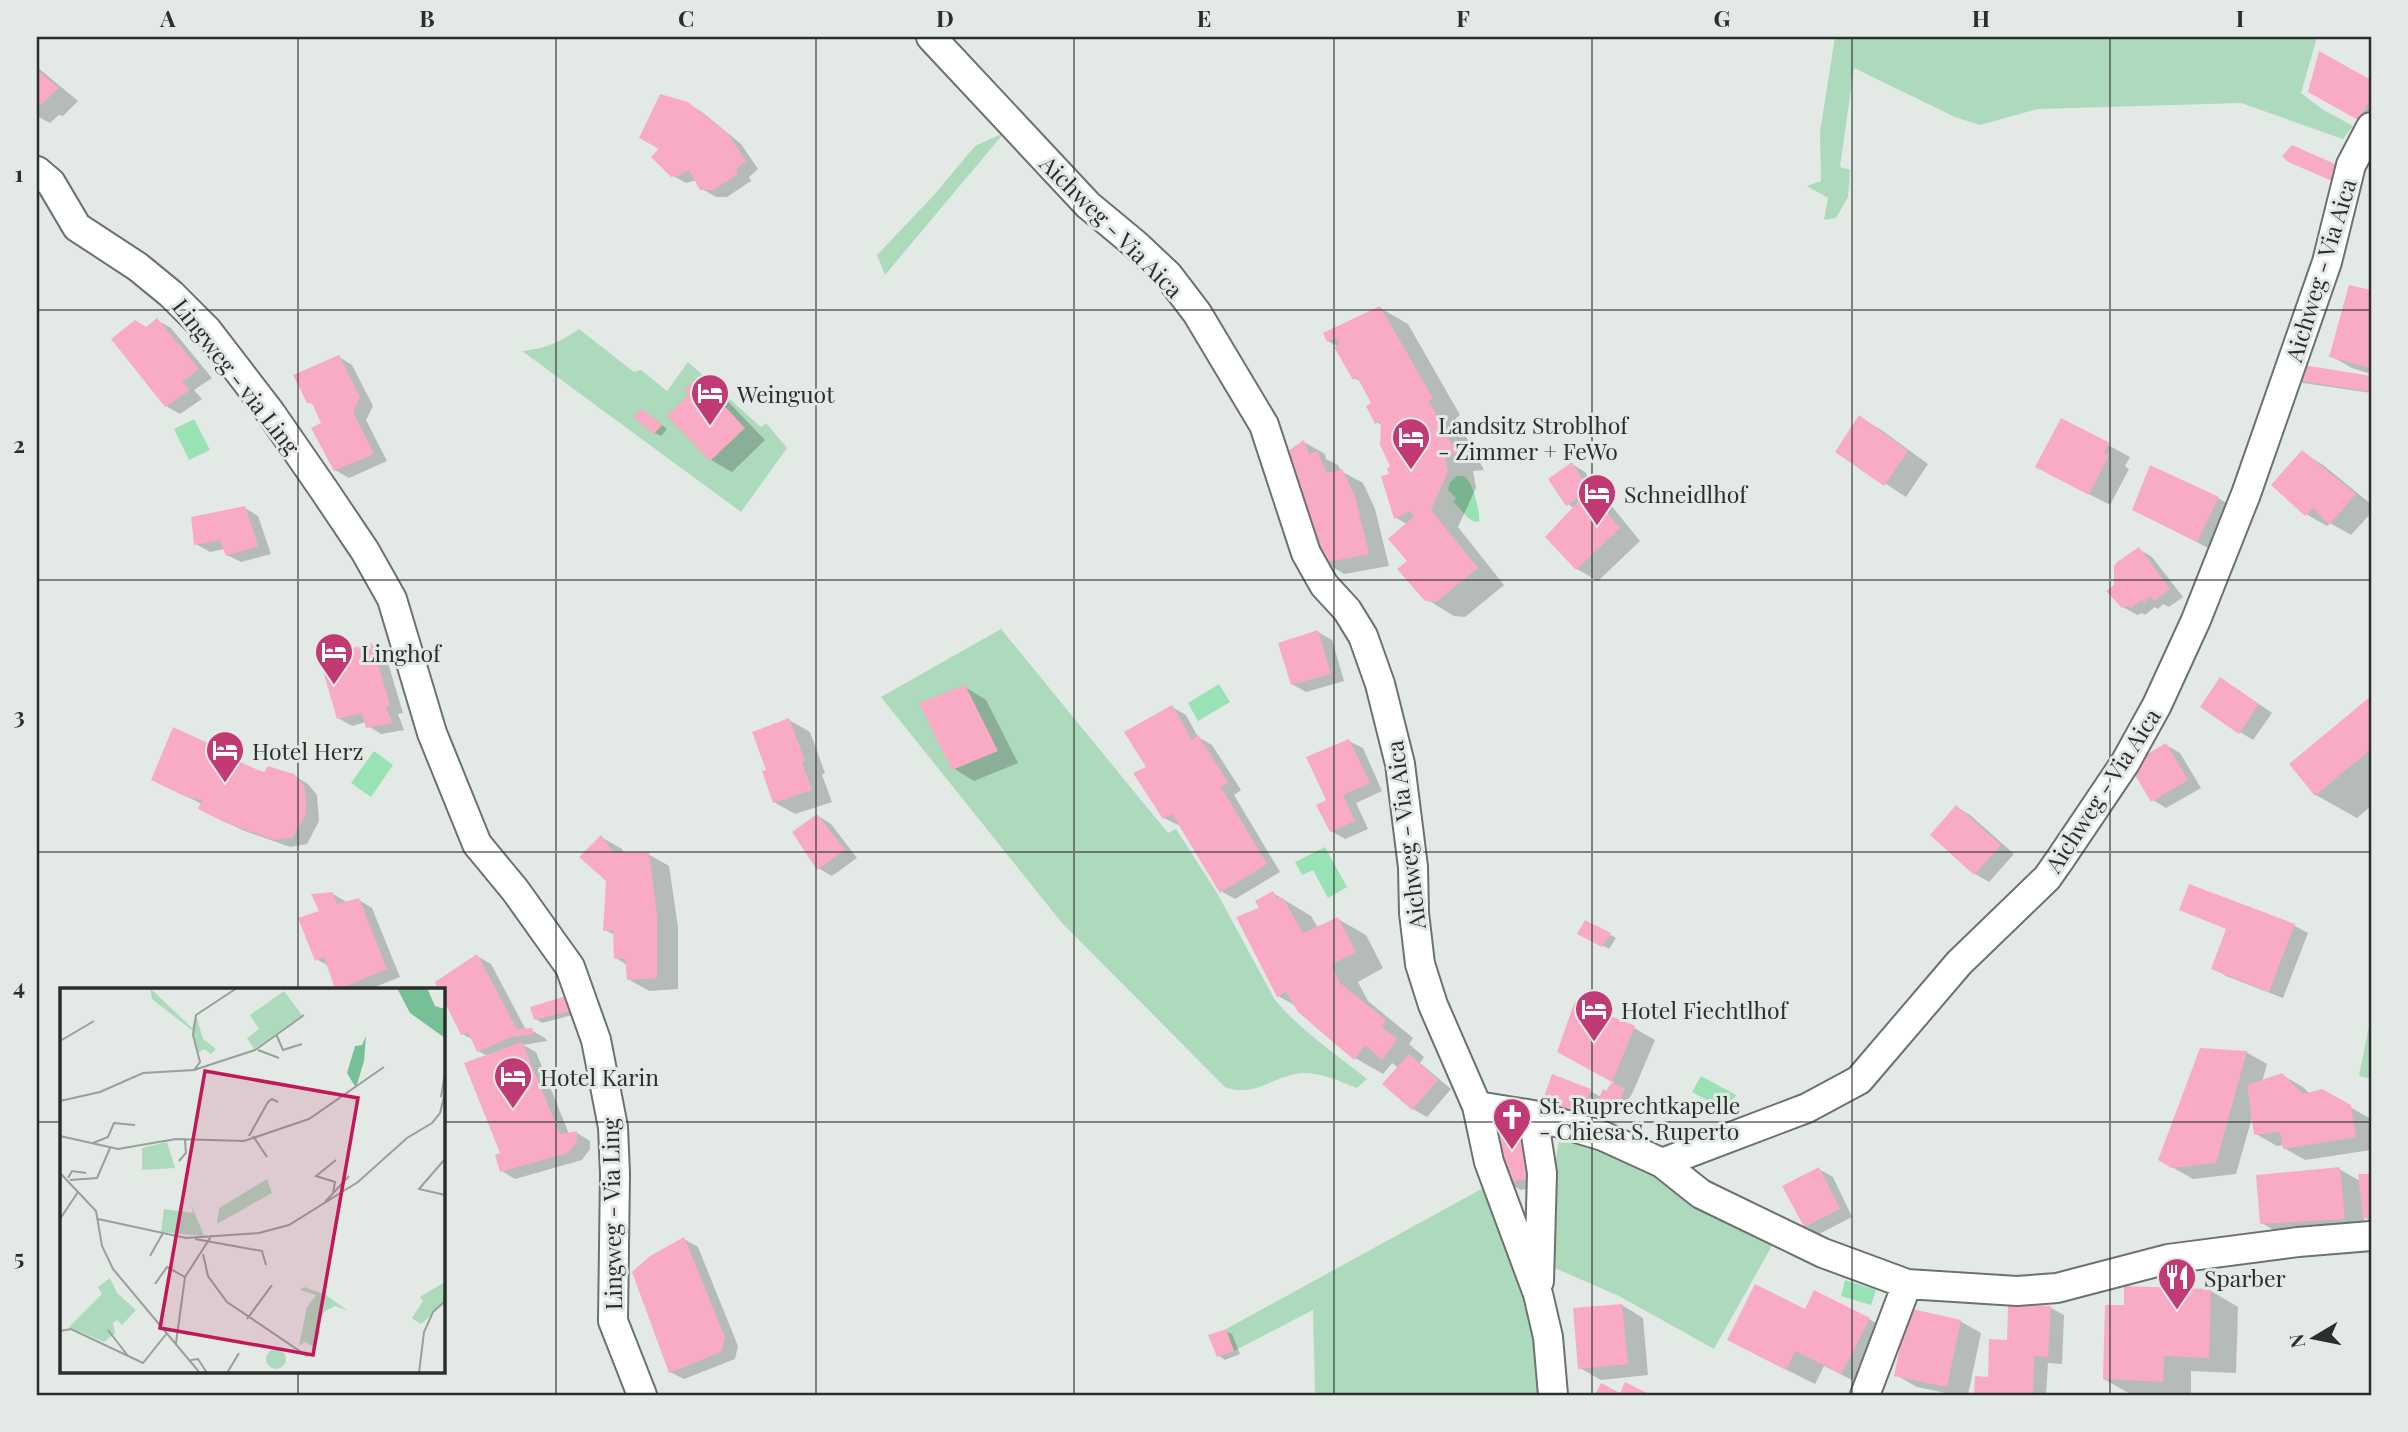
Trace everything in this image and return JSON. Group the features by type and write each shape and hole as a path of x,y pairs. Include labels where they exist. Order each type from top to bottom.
{"street":[{"name":"Aichweg - Via Aica","path":"931,37 1088,205 1168,275 1197,313 1264,425 1306,553 1324,585 1347,610 1363,636 1380,684 1400,764 1413,867 1414,913 1420,964 1433,1005 1477,1106 1489,1162 1538,1294 1548,1337 1553,1395"},
{"name":"Aichweg - Via Aica","path":"1662,1163 1807,1108 1859,1080 1959,963 2047,878 2059,861 2124,763 2157,705 2196,620 2246,494 2327,262 2351,165 2371,127"},
{"name":"Lingweg - via Ling","path":"37,172 51,183 77,227 138,267 171,293 207,330 270,412 359,543"},
{"name":"Lingweg - Via Ling","path":"359,543 391,599 432,733 477,844 515,890 570,967 596,1040 613,1126 613,1321 642,1395"},
{"path":"1477,1106 1533,1115 1603,1136 1662,1163 1701,1194 1823,1253 1908,1284 2017,1292 2057,1288 2168,1259 2298,1242 2371,1236"},
{"name":"Aichweg - Via Aica","path":"1533,1115 1542,1173 1538,1294"},
{"path":"1865,1395 1908,1284"}],"shaded area":[{"path":"1835,37 2317,37 2301,93 2322,109 2353,126 2343,139 2241,103 2038,109 1980,125 1955,117 1854,68 1840,167 1850,170 1848,197 1836,218 1824,220 1828,198 1807,186 1821,181 1820,132"},
{"path":"1004,133 885,275 877,255 934,195 975,146"},
{"path":"579,329 634,372 641,370 667,391 688,362 761,427 766,423 787,448 741,512 522,351 552,344"},
{"path":"194,419 210,450 189,460 174,429"},
{"path":"1457,476 1467,478 1470,483 1478,507 1479,522 1468,518 1453,502 1456,498 1448,490 1450,482"},
{"path":"1001,629 1168,833 1176,829 1217,893 1275,1000 1307,1032 1367,1079 1357,1088 1311,1073 1294,1074 1246,1090 1225,1087 1062,923 881,697"},
{"path":"1219,684 1230,702 1198,721 1188,703"},
{"path":"374,751 393,765 371,797 351,783"},
{"path":"1325,847 1347,887 1328,898 1313,870 1302,875 1295,862"},
{"path":"2371,1016 2371,1079 2359,1076"},
{"path":"1701,1076 1736,1095 1727,1111 1692,1092"},
{"path":"1560,1133 1644,1168 1774,1242 1714,1349 1619,1296 1550,1266 1552,1185"},
{"path":"1496,1181 1553,1395 1315,1395 1313,1310 1234,1351 1226,1329"},
{"path":"1845,1280 1876,1290 1871,1305 1841,1296"}],"building":[{"path":"2319,51 2371,80 2371,99 2358,120 2308,92"},
{"path":"37,70 59,88 41,105 37,104"},
{"path":"660,94 688,102 728,134 746,161 736,169 738,174 713,190 700,190 689,170 671,177 651,157 659,149 639,138"},
{"path":"2292,145 2344,168 2337,183 2288,162 2282,156"},
{"path":"2349,285 2371,290 2371,368 2329,357"},
{"path":"1380,306 1433,398 1429,401 1457,454 1445,455 1448,471 1431,510 1478,568 1436,602 1425,601 1397,569 1407,561 1388,539 1414,516 1410,511 1394,519 1381,476 1389,474 1387,469 1390,466 1380,445 1381,421 1375,424 1366,406 1371,403 1357,377 1353,380 1334,347 1339,345 1337,338 1327,342 1323,333"},
{"path":"157,318 199,369 182,382 190,390 165,407 111,339 135,320 146,327"},
{"path":"339,355 360,397 353,412 374,454 334,471 311,428 321,423 312,403 307,403 293,375"},
{"path":"2303,365 2371,376 2371,392 2295,380"},
{"path":"697,377 745,428 710,461 667,416 689,394 685,389"},
{"path":"641,408 662,425 654,434 634,418"},
{"path":"1859,415 1908,451 1884,486 1835,452"},
{"path":"2061,418 2110,443 2104,453 2109,455 2089,495 2035,467"},
{"path":"1304,440 1309,454 1317,451 1327,473 1342,469 1355,496 1369,554 1322,563 1285,453"},
{"path":"2302,450 2356,494 2329,525 2313,508 2305,516 2271,485"},
{"path":"1572,462 1589,490 1566,506 1548,479"},
{"path":"2150,465 2219,497 2197,542 2132,510"},
{"path":"1589,490 1620,528 1576,570 1545,537"},
{"path":"245,506 258,546 226,556 220,540 194,545 191,517"},
{"path":"2139,547 2170,589 2154,601 2150,596 2144,603 2142,600 2131,608 2122,608 2106,591 2114,585 2114,566 2117,562"},
{"path":"1318,630 1331,674 1291,685 1278,643"},
{"path":"372,643 390,705 386,707 392,723 366,728 362,713 337,719 319,657"},
{"path":"2220,677 2259,704 2239,734 2200,707"},
{"path":"965,685 998,751 952,770 919,703"},
{"path":"2371,696 2371,749 2315,796 2289,764"},
{"path":"1172,705 1192,740 1198,735 1228,782 1221,787 1267,864 1220,893 1172,814 1163,819 1133,773 1146,767 1124,732"},
{"path":"789,718 805,761 802,763 812,790 773,803 762,771 766,770 752,732"},
{"path":"173,727 258,770 264,772 268,766 294,774 304,786 306,813 293,837 274,840 226,823 198,809 202,800 186,797 151,780"},
{"path":"1349,739 1370,783 1343,795 1355,821 1330,832 1316,805 1326,800 1306,757"},
{"path":"2166,743 2188,780 2151,802 2129,765"},
{"path":"1956,805 2001,845 1974,875 1930,835"},
{"path":"817,814 845,850 817,870 792,832"},
{"path":"601,835 613,852 649,852 657,914 657,978 627,980 625,958 614,959 613,930 603,931 606,881 579,857"},
{"path":"2189,884 2295,924 2269,992 2211,969 2226,929 2179,910"},
{"path":"1273,891 1277,898 1283,898 1303,933 1338,917 1356,952 1331,965 1340,983 1386,1020 1382,1027 1397,1039 1382,1060 1365,1045 1354,1060 1298,1012 1286,992 1277,997 1236,917 1259,908 1255,901"},
{"path":"333,892 337,904 359,898 387,969 341,988 335,988 324,957 315,961 298,918 319,911 311,894"},
{"path":"1585,920 1611,933 1602,947 1577,934"},
{"path":"477,954 517,1029 532,1028 534,1034 512,1037 477,1052 468,1032 461,1035 444,1001 444,988 438,988 435,982"},
{"path":"566,996 571,1011 534,1020 530,1007"},
{"path":"1575,1001 1635,1026 1612,1082 1557,1052"},
{"path":"522,1042 560,1134 577,1131 577,1141 568,1153 500,1172 495,1155 500,1153 464,1063"},
{"path":"2200,1048 2247,1051 2216,1163 2171,1168 2158,1160"},
{"path":"1409,1054 1438,1080 1412,1110 1382,1084"},
{"path":"2282,1073 2303,1094 2322,1089 2351,1105 2356,1137 2283,1149 2280,1132 2254,1135 2247,1085"},
{"path":"1552,1074 1591,1089 1584,1108 1573,1116 1541,1105"},
{"path":"1612,1082 1625,1089 1615,1111 1598,1100 1603,1089 1606,1091"},
{"name":"St. Ruprechtkapelle - Chiesa S. Ruperto","path":"1519,1118 1533,1177 1506,1184 1492,1124"},
{"path":"1819,1167 1840,1209 1804,1227 1782,1186"},
{"path":"2340,1167 2345,1219 2260,1224 2256,1175"},
{"path":"2358,1174 2371,1174 2371,1218 2363,1218"},
{"path":"684,1237 725,1337 721,1352 669,1373 632,1272 650,1256"},
{"path":"1755,1284 1805,1309 1814,1290 1870,1318 1841,1374 1795,1351 1786,1370 1727,1340"},
{"path":"2124,1286 2211,1289 2209,1358 2164,1356 2163,1382 2103,1379 2105,1305 2124,1305"},
{"path":"1622,1304 1628,1364 1578,1369 1573,1308"},
{"path":"2008,1304 2051,1306 2048,1357 2034,1356 2033,1394 1974,1395 1975,1376 1988,1377 1989,1339 2007,1340"},
{"path":"1908,1308 1961,1320 1947,1387 1894,1376"},
{"path":"1226,1329 1234,1351 1217,1357 1208,1335"},
{"path":"1625,1382 1651,1395 1595,1395 1601,1383 1620,1393"}],"place":[{"name":"Weinguot","path":"710,427"},
{"name":"Landsitz Stroblhof - Zimmer + FeWo","path":"1411,471"},
{"name":"Schneidlhof","path":"1597,527"},
{"name":"Linghof","path":"334,686"},
{"name":"Hotel Herz","path":"225,784"},
{"name":"Hotel Fiechtlhof","path":"1594,1043"},
{"name":"Hotel Karin","path":"513,1110"},
{"name":"St. Ruprechtkapelle - Chiesa S. Ruperto","path":"1512,1151"},
{"name":"Sparber","path":"2177,1311"}]}
